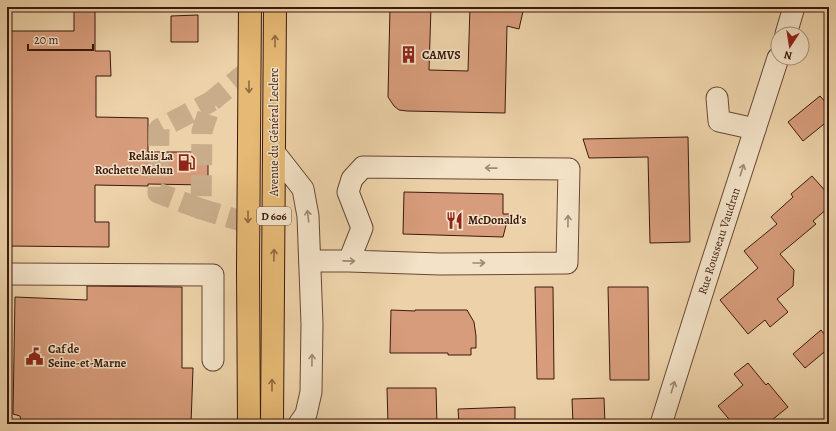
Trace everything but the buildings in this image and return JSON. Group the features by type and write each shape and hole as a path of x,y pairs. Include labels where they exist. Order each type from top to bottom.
{"main road":[{"name":"Avenue du Général Leclerc","path":"249,424 248,254 250,7"},
{"name":"Avenue du Général Leclerc","path":"272,424 275,7"}],"street":[{"path":"788,26 794,7"},
{"name":"Rue Rousseau Vaudran","path":"661,424 775,66"},
{"path":"717,98 719,121 755,129"},
{"path":"274,152 303,189 308,216 312,324 311,392 306,414 299,424"},
{"path":"310,261 349,260 440,264 567,263 569,169 362,167 352,179 348,192 362,228 377,253 399,262"},
{"path":"349,260 362,228"},
{"path":"7,274 214,275 213,360"}],"tunnel":[{"path":"248,223 201,209 202,131 212,101 249,70"},
{"path":"201,209 158,193 159,129 212,101"}],"place":[{"name":"CAMVS","path":"409,55"},
{"name":"Relais La Rochette Melun","path":"186,163"},
{"name":"McDonald's","path":"455,220"},
{"name":"Caf de Seine-et-Marne","path":"35,356"}]}
